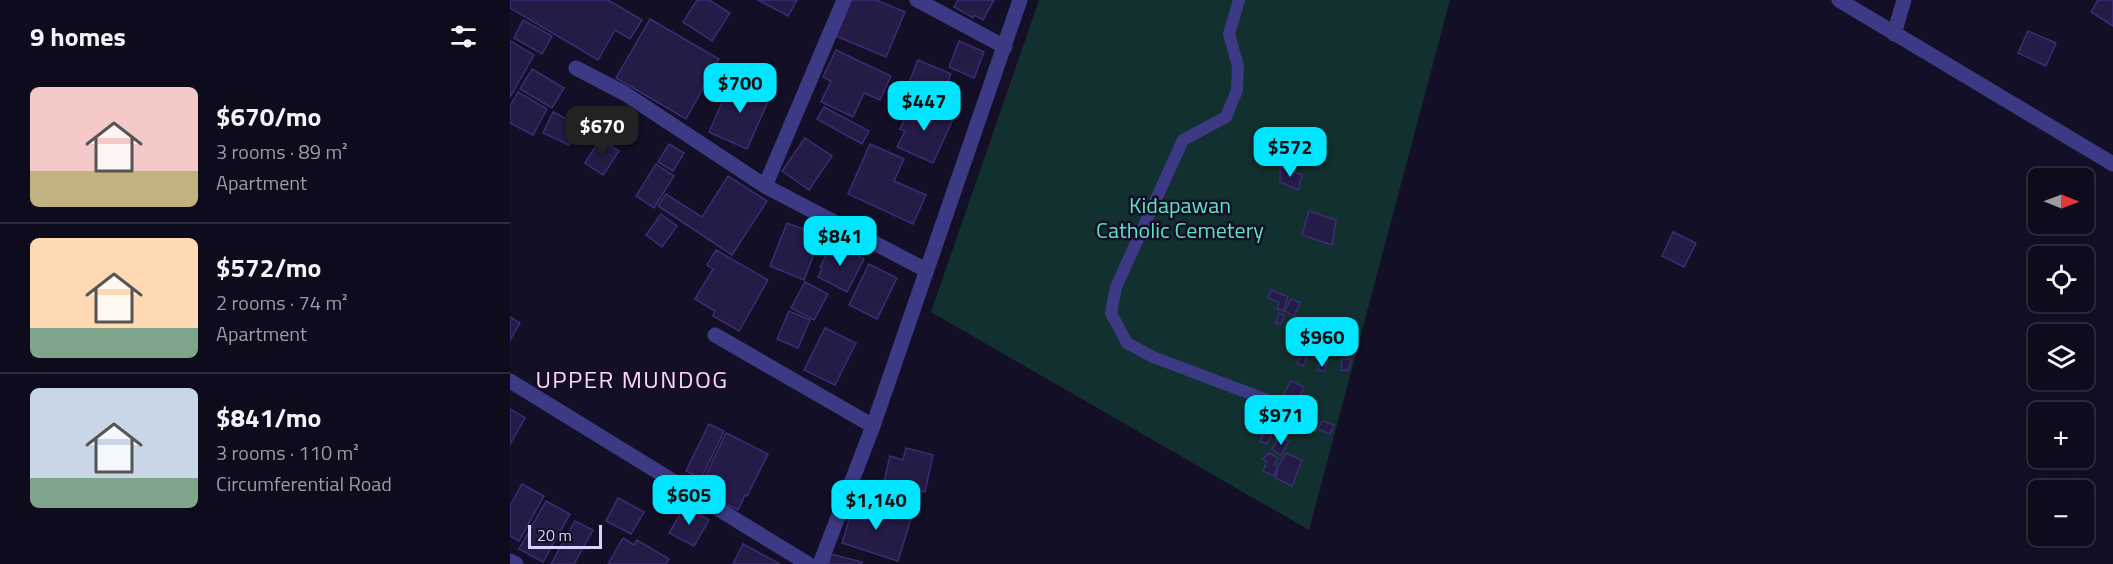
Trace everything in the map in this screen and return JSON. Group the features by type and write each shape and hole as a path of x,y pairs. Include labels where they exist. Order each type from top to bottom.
{"street":[{"path":"765,186 844,0"},
{"path":"917,0 1005,46"},
{"path":"820,564 873,426 1020,0"},
{"path":"1839,0 2113,163"},
{"path":"1894,34 1904,0"},
{"path":"576,68 624,93 765,186 926,270"},
{"path":"715,335 873,426"},
{"path":"510,381 808,564"},
{"path":"510,561 516,564"}],"lane":[{"path":"1239,0 1229,34 1238,66 1237,90 1226,117 1183,140 1116,287 1111,313 1127,343 1153,357 1294,410"}],"green space":[{"name":"Kidapawan Catholic Cemetery","path":"1039,0 1450,0 1309,530 931,312"}],"building":[{"path":"510,0 608,0 642,20 630,39 615,30 598,60 510,8"},
{"path":"697,0 709,0 730,13 712,41 683,22"},
{"path":"758,0 797,0 788,16"},
{"path":"851,0 876,0 905,12 886,57 836,36"},
{"path":"958,0 994,0 983,20 974,15 973,18 954,7"},
{"path":"2098,0 2113,0 2113,26 2091,12"},
{"path":"650,19 719,59 686,119 616,78"},
{"path":"523,20 552,36 542,54 514,38"},
{"path":"2028,31 2056,43 2046,66 2018,53"},
{"path":"510,41 534,55 510,97"},
{"path":"959,41 984,52 974,78 949,67"},
{"path":"836,50 891,76 880,100 864,93 853,117 821,102 831,81 823,77"},
{"path":"918,60 951,74 937,107 916,98 919,89 908,85"},
{"path":"532,69 564,88 552,108 520,89"},
{"path":"733,78 771,95 747,149 709,132"},
{"path":"518,92 547,109 533,135 510,123 510,106"},
{"path":"913,101 953,119 933,163 897,147 905,131 900,129"},
{"path":"824,107 869,131 862,144 817,119"},
{"path":"553,112 579,125 569,145 543,133"},
{"path":"612,112 626,124 611,142 597,130"},
{"path":"805,138 832,156 809,190 782,171"},
{"path":"600,139 619,151 603,175 585,163"},
{"path":"669,144 684,153 673,171 658,162"},
{"path":"870,144 904,159 894,181 926,195 913,224 848,194"},
{"path":"656,164 674,176 654,208 636,196"},
{"path":"1280,167 1302,175 1298,190 1280,182"},
{"path":"728,176 767,201 732,255 658,206 666,194 702,217"},
{"path":"1309,211 1336,220 1332,245 1302,235"},
{"path":"661,214 677,226 662,247 646,235"},
{"path":"787,223 821,236 804,280 770,266"},
{"path":"1673,232 1696,243 1684,267 1662,256"},
{"path":"833,242 864,259 847,292 818,277 822,268 820,267"},
{"path":"716,250 768,280 739,331 713,316 715,311 695,299 713,269 707,265"},
{"path":"869,264 897,278 877,319 849,305"},
{"path":"805,282 828,294 814,320 791,308"},
{"path":"1271,290 1288,297 1283,311 1277,309 1279,302 1268,298"},
{"path":"1291,299 1300,303 1294,316 1285,311"},
{"path":"789,311 810,320 798,348 777,339"},
{"path":"1279,313 1284,315 1281,324 1276,323"},
{"path":"510,317 520,323 510,340"},
{"path":"825,328 856,343 835,385 804,370"},
{"path":"1302,354 1307,358 1303,366 1297,363"},
{"path":"1342,359 1351,359 1349,370 1341,370"},
{"path":"1318,365 1326,365 1325,371 1318,370"},
{"path":"1291,381 1304,387 1297,402 1283,396"},
{"path":"510,409 525,418 510,444"},
{"path":"1322,421 1334,425 1330,434 1318,429"},
{"path":"709,424 724,431 701,479 686,471"},
{"path":"1265,431 1272,434 1267,444 1260,441"},
{"path":"726,433 768,454 738,510 699,490"},
{"path":"1280,437 1289,442 1281,455 1272,449"},
{"path":"906,448 933,455 925,492 884,481 890,456 903,460"},
{"path":"1269,453 1278,458 1274,465 1278,467 1274,476 1263,471 1267,462 1263,459"},
{"path":"1286,453 1302,460 1292,486 1276,478 1278,467"},
{"path":"522,484 544,496 519,541 510,536 510,506"},
{"path":"618,498 644,512 631,534 606,521"},
{"path":"546,501 570,514 543,562 519,549"},
{"path":"855,501 911,519 898,561 842,543"},
{"path":"685,506 709,520 694,546 669,533"},
{"path":"575,521 593,530 574,564 551,564"},
{"path":"623,538 634,545 637,540 669,559 666,564 608,564"},
{"path":"743,544 780,564 733,564"},
{"path":"831,554 862,562 862,564 829,564"}],"district":[{"name":"UPPER MUNDOG","path":"632,379"}]}
